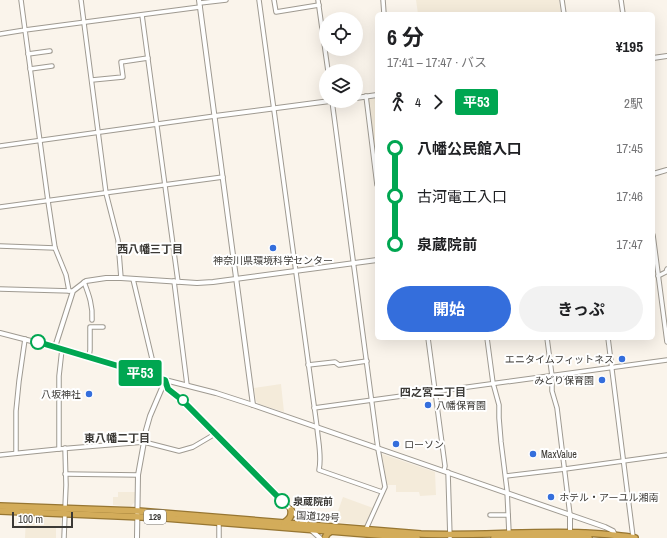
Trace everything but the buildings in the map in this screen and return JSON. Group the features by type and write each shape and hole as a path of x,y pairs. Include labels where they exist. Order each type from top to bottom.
{"highway":[{"name":"国道129号","path":"0,506 65,511 219,517 304,524 364,534 421,534 450,536 615,535 634,538"},
{"path":"284,523 291,517 291,510"},
{"name":"国道129号","path":"0,511 65,511"},
{"name":"国道129号","path":"138,514 417,538"},
{"path":"325,538 327,534 332,531"},
{"name":"国道129号","path":"494,538 509,536"},
{"name":"国道129号","path":"570,536 589,538"}],"street":[{"path":"21,0 55,248 71,291 55,347"},
{"path":"81,0 106,193 118,240 121,278"},
{"path":"0,34 142,15 200,3 226,0"},
{"path":"259,0 317,427 320,457 318,470 382,492"},
{"path":"274,0 276,12 319,6"},
{"path":"318,0 327,64"},
{"path":"382,0 384,12"},
{"path":"562,0 564,12"},
{"path":"621,0 623,12"},
{"path":"200,3 253,405"},
{"path":"142,15 176,282 187,386"},
{"path":"28,54 50,51"},
{"path":"655,58 667,56"},
{"path":"92,80 123,77 121,62 148,58"},
{"path":"30,69 52,66"},
{"path":"363,97 375,95"},
{"path":"366,96 375,169"},
{"path":"0,146 319,102"},
{"path":"332,108 378,449 385,487 364,534"},
{"path":"655,173 667,170"},
{"path":"0,207 223,177"},
{"path":"0,246 55,248"},
{"path":"655,251 667,342"},
{"path":"0,289 71,291 84,282 91,280 121,278 197,283 375,260"},
{"path":"658,276 667,272"},
{"path":"133,279 154,367 152,376"},
{"path":"84,282 91,299 93,314 92,320"},
{"path":"89,357 90,328 103,327"},
{"path":"0,333 55,347 253,405 610,529 615,535"},
{"path":"16,453 16,411 25,339"},
{"path":"428,340 446,472 450,536"},
{"path":"487,340 493,384 499,405 501,442 508,493 509,536"},
{"path":"547,340 552,376 552,391 557,408 565,469 570,516 570,536"},
{"path":"608,340 634,538"},
{"path":"58,449 59,376 62,349"},
{"path":"314,408 667,360"},
{"path":"308,366 335,362 339,365 367,361"},
{"path":"165,380 168,389 182,400 304,524 320,538"},
{"path":"137,538 138,476 146,430 150,416 165,380"},
{"path":"0,455 144,442 179,452 193,447 215,434"},
{"path":"64,538 66,485 65,448"},
{"path":"506,476 667,455"},
{"path":"65,474 138,476"},
{"path":"490,516 508,515"},
{"path":"219,522 219,538"}],"shaded area":[{"path":"416,0 559,0 561,12 418,12"},
{"path":"375,98 375,151 368,100"},
{"path":"281,384 284,412 259,404 256,401 254,388"},
{"path":"382,454 435,472 436,495 420,496 419,492 396,492 396,485 387,485"},
{"path":"118,492 135,492 135,502 130,507 113,505 113,497 118,497"},
{"path":"343,497 373,508 365,525 334,522"},
{"path":"26,517 62,517 61,528 56,528 56,538 25,538"}],"bus line":[{"name":"平53","path":"38,342 165,380 168,389 182,400 282,501"}],"place":[{"name":"神奈川県環境科学センター","path":"273,248"},
{"name":"エニタイムフィットネス","path":"622,359"},
{"name":"みどり保育園","path":"602,380"},
{"name":"八坂神社","path":"89,394"},
{"name":"八幡保育園","path":"428,405"},
{"name":"ローソン","path":"396,444"},
{"name":"MaxValue","path":"533,454"},
{"name":"ホテル・アーユル湘南","path":"551,497"},
{"name":"泉蔵院前","path":"282,501"}],"district":[{"name":"西八幡三丁目","path":"150,249"},
{"name":"四之宮二丁目","path":"433,392"},
{"name":"東八幡二丁目","path":"117,438"}]}
